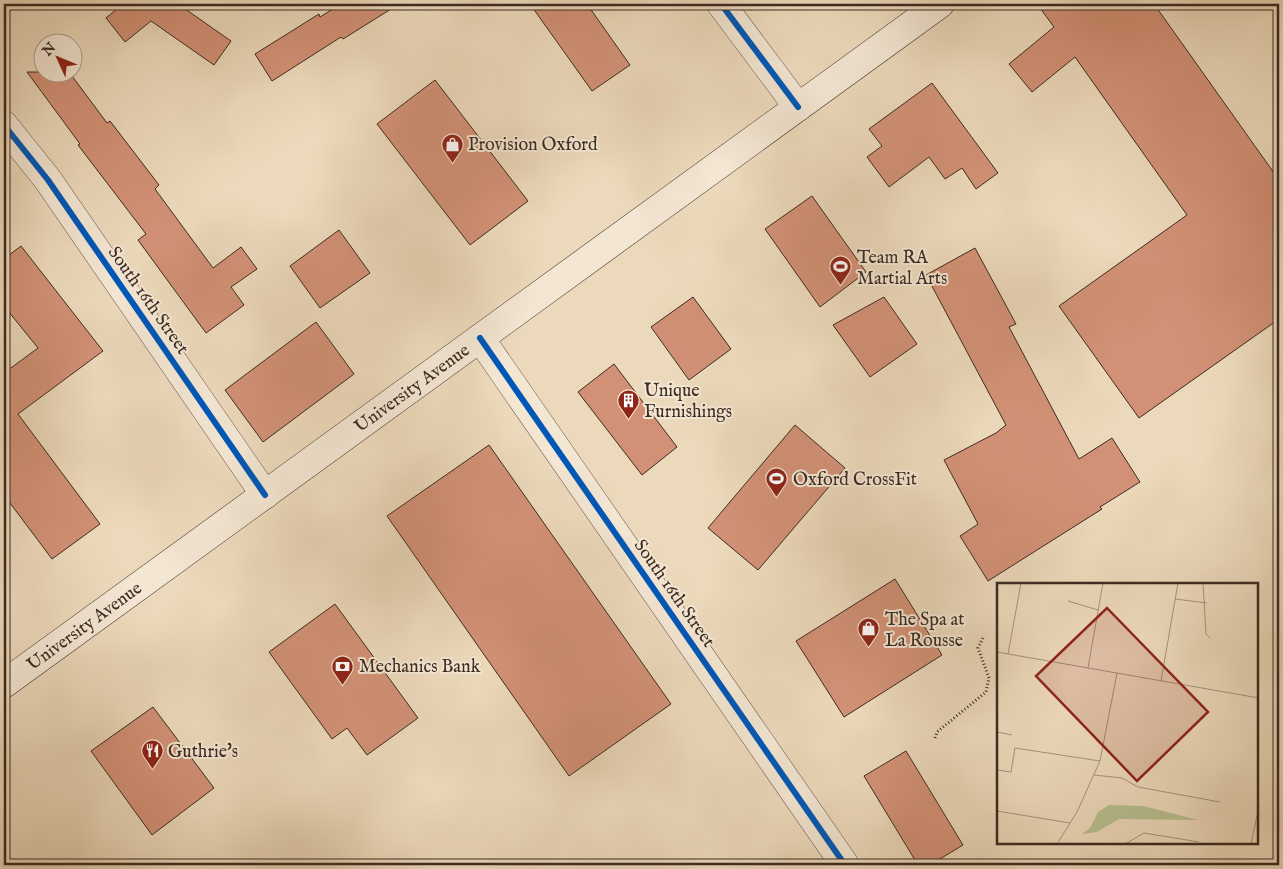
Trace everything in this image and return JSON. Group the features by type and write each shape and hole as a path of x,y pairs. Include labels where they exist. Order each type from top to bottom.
{"street":[{"path":"721,4 798,107"},
{"name":"University Avenue","path":"4,684 940,4"},
{"name":"South 16th Street","path":"4,125 48,180 265,495"},
{"name":"South 16th Street","path":"480,338 845,865"}],"path":[{"path":"935,738 937,732 986,692 989,678 978,648 983,638"}],"building":[{"path":"123,4 178,4 231,41 214,65 151,21 125,42 106,18"},
{"path":"341,4 399,4 343,39 341,37 272,81 255,54 319,14 320,17"},
{"path":"530,4 587,4 630,65 592,91"},
{"path":"1037,4 1154,4 1279,180 1279,319 1139,418 1059,306 1187,215 1075,57 1032,92 1009,64 1054,27"},
{"path":"27,72 32,72 32,79"},
{"name":"Provision Oxford","path":"435,80 528,201 470,245 377,124"},
{"path":"34,82 76,82 107,123 110,121 159,185 155,189 213,268 241,247 257,269 231,287 244,305 206,333 138,240 146,234 78,145 80,144"},
{"path":"932,83 998,173 976,189 962,168 945,179 929,157 889,187 867,157 882,146 869,129"},
{"path":"812,196 866,272 820,307 765,229"},
{"path":"339,230 370,273 320,308 290,266"},
{"path":"21,246 103,351 18,414 100,524 52,559 4,495 4,373 38,348 4,306 4,259"},
{"path":"975,248 1016,324 1009,327 1079,459 1112,438 1140,482 1100,507 1102,509 988,581 960,536 978,524 944,460 996,433 1006,425 926,275"},
{"path":"693,297 731,349 689,380 651,327"},
{"path":"884,297 917,344 870,377 833,325"},
{"path":"316,322 354,374 263,442 225,390"},
{"name":"Unique Furnishings","path":"614,364 677,447 642,475 578,392"},
{"name":"Oxford CrossFit","path":"795,425 845,468 758,570 708,528"},
{"path":"489,445 671,704 569,776 387,516"},
{"name":"The Spa at La Rousse","path":"895,579 942,655 844,717 796,641"},
{"name":"Mechanics Bank","path":"335,604 418,718 367,755 347,728 332,739 269,652"},
{"name":"Guthrie's","path":"153,707 214,788 152,835 91,751"},
{"path":"906,751 963,845 930,865 918,865 864,776"}],"cycle path":[{"path":"721,4 798,107"},
{"path":"4,125 48,180 265,495"},
{"path":"480,338 845,865"}],"place":[{"name":"Provision Oxford","path":"452,163"},
{"name":"Team RA Martial Arts","path":"841,286"},
{"name":"Unique Furnishings","path":"628,419"},
{"name":"Oxford CrossFit","path":"777,498"},
{"name":"The Spa at La Rousse","path":"869,648"},
{"name":"Mechanics Bank","path":"343,685"},
{"name":"Guthrie's","path":"152,770"}]}
